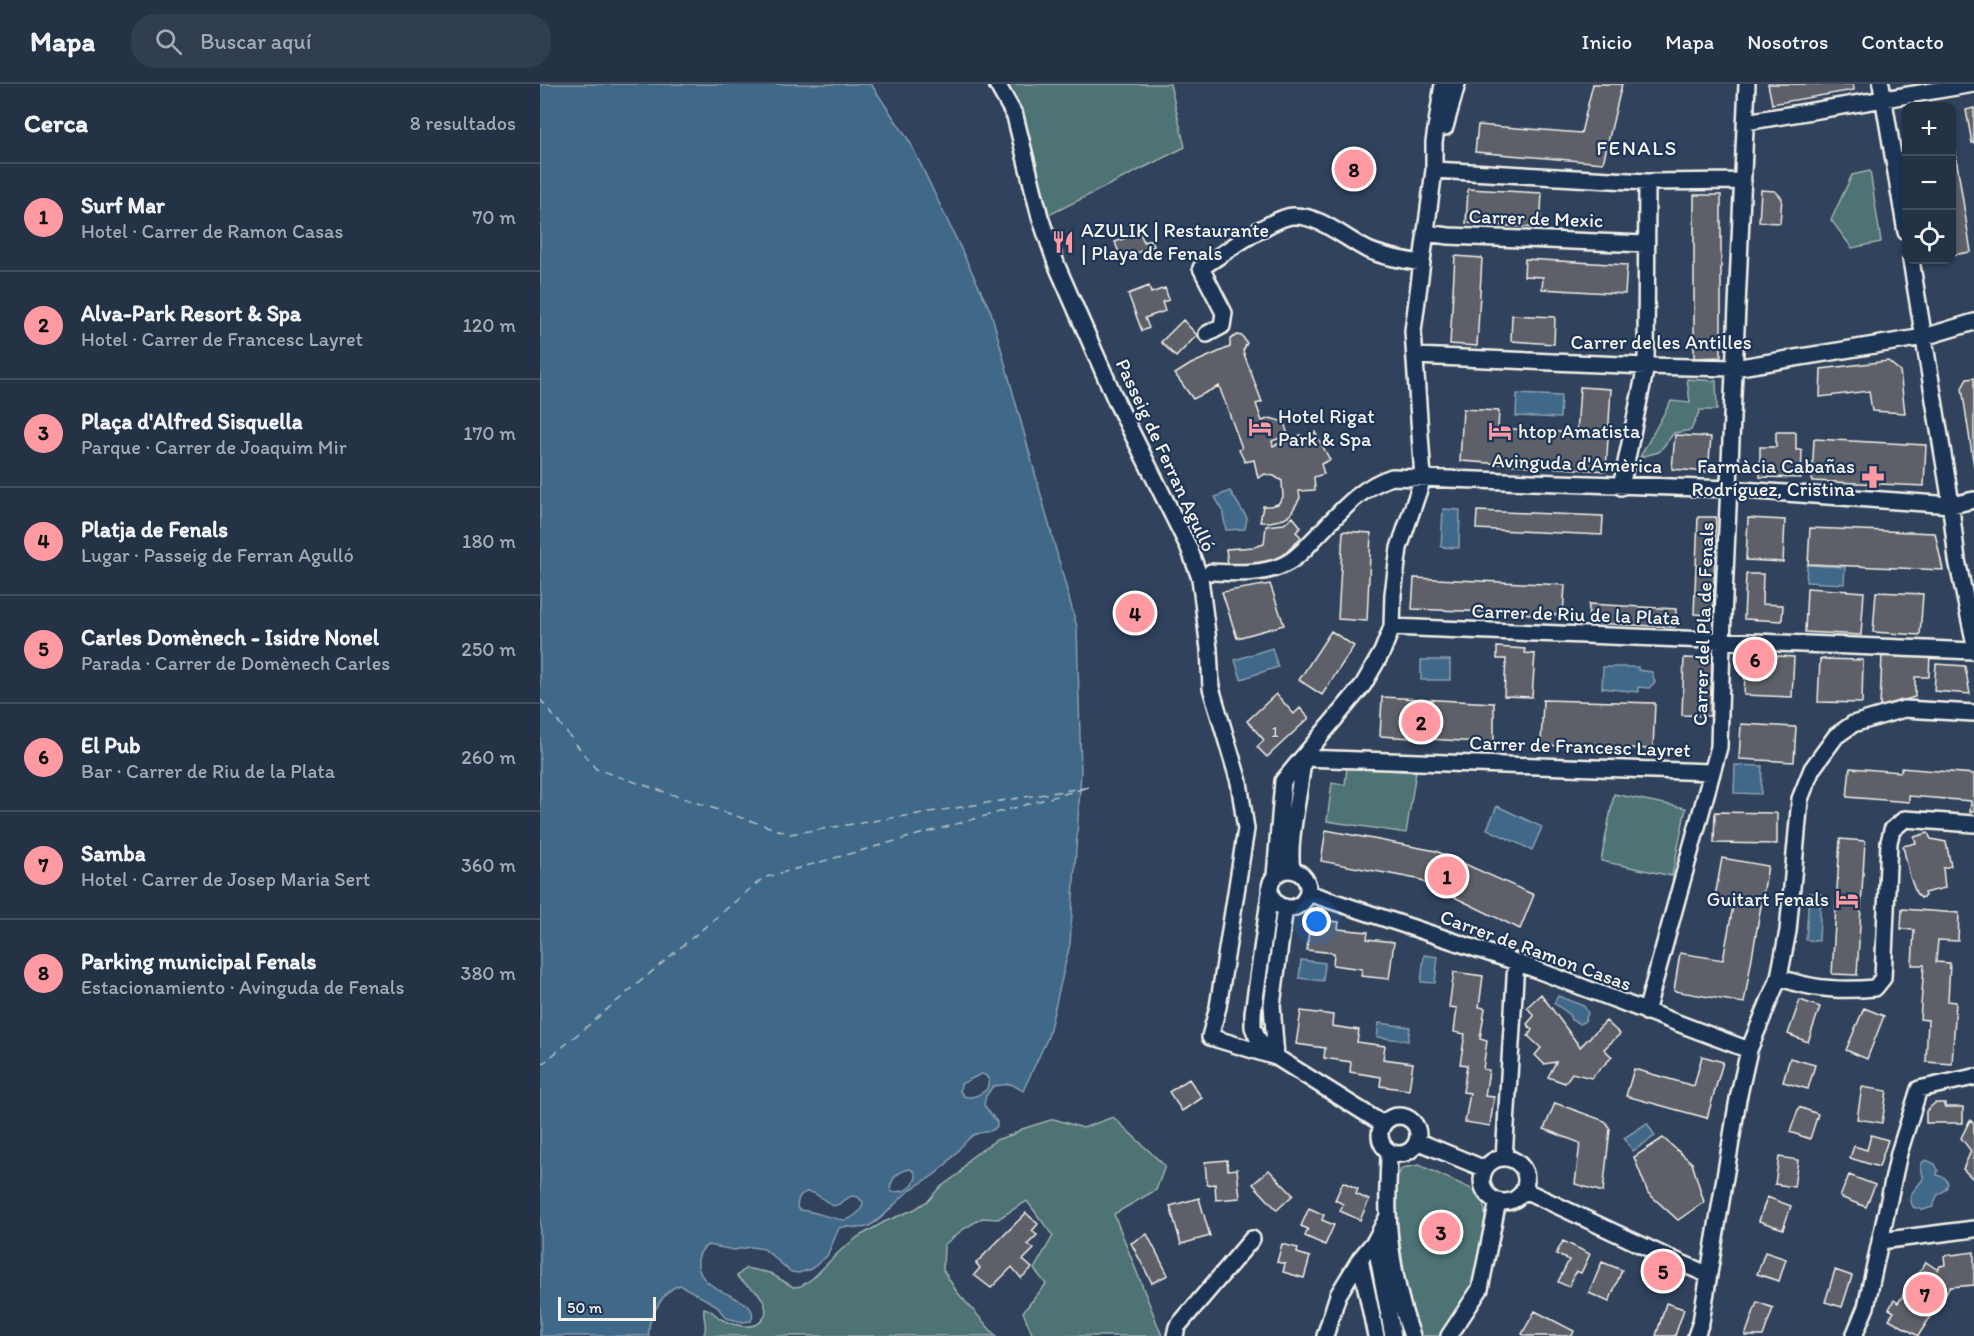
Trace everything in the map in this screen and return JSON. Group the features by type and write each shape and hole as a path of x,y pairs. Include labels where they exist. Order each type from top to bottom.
{"street":[{"name":"Passeig de Ferran Agulló","path":"997,84 1015,116 1040,217 1057,266 1117,403 1189,548 1200,578 1209,649 1211,688 1239,782 1246,829 1218,1007 1210,1037 1276,1057"},
{"path":"1434,170 1434,142 1443,84"},
{"path":"1275,876 1283,781 1363,685 1382,652 1392,627 1393,594 1399,549 1423,478 1413,331 1434,170 1456,84"},
{"name":"Carrer del Pla de Fenals","path":"1646,1012 1719,747 1747,84"},
{"path":"1881,84 1902,210"},
{"path":"1746,122 1974,84"},
{"path":"1434,170 1647,182 1743,181"},
{"path":"1621,487 1646,366 1647,182"},
{"path":"1207,334 1222,326 1224,313 1201,268 1276,221 1293,216 1316,220 1368,250 1392,258 1422,263"},
{"name":"Carrer de Mexic","path":"1425,233 1645,244"},
{"path":"1912,264 1952,505 1957,560 1974,640"},
{"name":"Carrer de les Antilles","path":"1415,356 1734,368 1924,337 1974,322"},
{"name":"Avinguda d'Amèrica","path":"1211,572 1257,572 1284,565 1301,552 1348,504 1378,481 1392,477 1621,487 1729,489 1952,505 1974,500"},
{"name":"Carrer de Riu de la Plata","path":"1392,627 1974,651"},
{"path":"1696,1336 1701,1322 1738,1100 1749,1050 1779,977 1788,931 1800,799 1812,769 1836,736 1853,724 1905,709 1974,712"},
{"path":"1292,870 1290,856 1302,783 1303,758"},
{"name":"Carrer de Francesc Layret","path":"1303,758 1712,772"},
{"path":"1779,977 1796,984 1857,990 1875,988 1883,978 1889,842 1892,830 1905,819 1974,824"},
{"path":"1270,893 1273,900 1280,906 1289,908 1299,906 1308,893 1308,884 1304,876 1292,870 1281,871 1271,883 1253,1013 1253,1028 1258,1039 1276,1057 1383,1124"},
{"name":"Carrer de Ramon Casas","path":"1308,893 1516,962 1749,1050"},
{"path":"1276,1057 1272,1005 1285,907"},
{"path":"1504,1158 1516,962"},
{"path":"1856,1335 1866,1307 1899,1153 1918,1089 1974,1077"},
{"path":"1404,1116 1414,1123 1417,1129 1417,1141 1406,1153 1394,1153 1381,1142 1380,1130 1383,1124 1393,1117 1404,1116"},
{"path":"1417,1141 1485,1169"},
{"path":"1389,1151 1388,1216 1402,1305 1412,1336"},
{"path":"1504,1158 1518,1163 1526,1176 1524,1190 1513,1200 1498,1201 1487,1194 1482,1182 1485,1169 1493,1161 1504,1158"},
{"path":"1524,1190 1709,1275"},
{"path":"1449,1336 1480,1289 1498,1201"},
{"path":"1325,1336 1338,1295 1360,1259 1375,1241 1388,1216"},
{"path":"1880,1241 1974,1229"},
{"path":"1175,1336 1178,1327 1251,1239"},
{"path":"1375,1241 1393,1336"},
{"path":"1360,1259 1376,1336"}],"green space":[{"path":"990,84 1170,84 1185,147 1035,222 1012,127"},
{"path":"1870,171 1881,242 1852,248 1831,220 1852,175"},
{"path":"1687,379 1716,381 1717,410 1700,410 1691,430 1674,433 1659,452 1640,457 1671,401 1690,403"},
{"path":"1347,767 1416,772 1406,833 1327,821 1332,783 1345,785"},
{"path":"1614,794 1686,808 1672,876 1601,861"},
{"path":"1113,1117 1165,1166 1156,1190 1114,1214 1162,1336 1033,1336 1023,1312 1046,1284 1034,1269 1053,1236 1027,1201 998,1219 982,1218 962,1230 944,1245 943,1270 957,1292 996,1336 703,1336 705,1333 704,1308 723,1320 740,1326 752,1326 762,1320 766,1311 761,1297 737,1276 746,1268 770,1273 793,1287 801,1286 858,1237 929,1200 939,1188 960,1173 969,1159 996,1140 1054,1119 1083,1128"},
{"path":"1419,1165 1474,1190 1483,1200 1485,1213 1483,1252 1478,1273 1444,1336 1417,1336 1409,1303 1394,1203 1394,1183 1402,1168"}],"water":[{"path":"540,84 871,84 910,142 991,312 1077,627 1081,772 1070,944 1048,1037 1023,1091 1011,1084 993,1086 986,1096 984,1105 997,1122 994,1129 972,1136 944,1166 909,1191 873,1224 864,1228 839,1228 827,1256 811,1269 799,1273 791,1272 764,1249 751,1247 734,1250 708,1245 704,1248 698,1260 700,1272 706,1281 748,1306 752,1312 751,1321 743,1322 726,1318 716,1305 680,1285 668,1292 657,1306 650,1322 649,1336 540,1336","holes":["981,1074 989,1080 987,1089 976,1096 964,1096 960,1091 961,1084","906,1170 914,1171 916,1177 913,1185 904,1191 892,1192 890,1188 894,1178","804,1193 814,1193 833,1206 851,1196 858,1197 863,1205 857,1214 850,1218 838,1219 799,1210 798,1199"]},
{"path":"1517,394 1561,396 1560,418 1516,416"},
{"path":"1230,491 1247,518 1245,529 1226,530 1222,509 1215,497"},
{"path":"1443,509 1460,510 1459,548 1441,547"},
{"path":"1807,565 1845,567 1844,584 1806,582"},
{"path":"1272,648 1278,667 1241,679 1235,660"},
{"path":"1421,660 1450,660 1450,680 1421,680"},
{"path":"1603,667 1638,667 1638,670 1652,672 1655,682 1649,688 1638,687 1638,692 1602,688"},
{"path":"1735,765 1762,766 1761,794 1734,793"},
{"path":"1497,806 1542,827 1532,850 1487,829"},
{"path":"1809,893 1821,894 1819,941 1806,940"},
{"path":"1424,955 1438,957 1435,983 1421,982"},
{"path":"1301,960 1325,963 1323,981 1299,978"},
{"path":"1558,996 1584,1006 1588,1013 1585,1021 1580,1024 1571,1020 1569,1014 1554,1003"},
{"path":"1379,1023 1410,1027 1408,1041 1377,1037"},
{"path":"1647,1123 1655,1136 1633,1151 1624,1138"},
{"path":"1926,1160 1935,1164 1938,1170 1937,1175 1945,1178 1948,1183 1946,1189 1937,1196 1933,1207 1923,1210 1913,1207 1911,1198 1923,1179 1921,1164"}],"building":[{"path":"1593,84 1622,84 1603,163 1475,152 1478,125 1581,133"},
{"path":"1768,84 1853,84 1854,90 1772,104"},
{"path":"1974,108 1974,143 1972,143 1966,110"},
{"path":"1956,156 1971,252 1956,254"},
{"path":"1468,189 1542,193 1540,228 1466,223"},
{"path":"1761,190 1775,191 1782,198 1780,223 1759,222"},
{"path":"1694,195 1721,195 1721,357 1694,358"},
{"path":"1140,233 1144,242 1152,239 1154,246 1121,259 1115,242"},
{"path":"1455,256 1482,258 1477,346 1450,344"},
{"path":"1525,259 1627,265 1625,294 1542,289 1543,277 1524,276"},
{"path":"1149,286 1151,293 1165,288 1169,300 1162,302 1165,311 1145,318 1149,328 1142,331 1128,294"},
{"path":"1512,315 1555,317 1554,344 1511,341"},
{"path":"1183,320 1197,335 1176,357 1161,342"},
{"name":"Hotel Rigat Park & Spa","path":"1237,335 1242,336 1247,343 1243,351 1262,402 1256,404 1262,421 1270,418 1284,422 1288,435 1272,441 1273,446 1285,441 1294,444 1300,435 1308,439 1315,432 1330,460 1321,464 1324,474 1314,477 1315,490 1299,491 1300,498 1290,515 1280,520 1260,522 1263,506 1278,504 1283,497 1282,481 1265,474 1258,478 1254,460 1245,462 1219,386 1193,399 1175,374 1191,364 1230,347 1230,339"},
{"path":"1888,361 1900,371 1905,413 1872,411 1869,391 1820,397 1821,369"},
{"path":"1974,378 1974,467 1962,388 1967,379"},
{"name":"htop Amatista","path":"1580,387 1611,389 1606,471 1460,461 1463,409 1499,411 1498,428 1577,433"},
{"path":"1776,432 1796,432 1796,450 1802,450 1801,478 1760,477 1760,447 1776,447"},
{"path":"1675,435 1711,437 1708,472 1672,469"},
{"path":"1814,439 1926,445 1924,486 1812,481"},
{"path":"1477,511 1603,516 1602,535 1476,529"},
{"path":"1293,517 1301,527 1296,532 1301,537 1282,557 1267,564 1228,565 1226,549 1264,544 1266,526 1284,524"},
{"path":"1698,517 1716,517 1713,615 1694,614"},
{"path":"1748,518 1785,520 1783,562 1746,560"},
{"path":"1810,528 1935,533 1943,570 1808,564"},
{"path":"1343,531 1371,533 1367,621 1338,619"},
{"path":"1746,574 1763,574 1762,604 1783,605 1782,621 1744,619"},
{"path":"1414,578 1565,585 1563,615 1412,609"},
{"path":"1270,584 1284,625 1237,638 1222,592"},
{"path":"1807,588 1864,592 1861,635 1805,632"},
{"path":"1876,592 1923,594 1920,635 1873,632"},
{"path":"1589,604 1676,609 1675,627 1588,623"},
{"path":"1331,631 1354,646 1322,695 1299,680"},
{"path":"1497,647 1525,649 1525,653 1535,654 1532,697 1504,696 1506,659 1497,659"},
{"path":"1746,654 1794,657 1792,697 1744,695"},
{"path":"1882,654 1930,654 1929,677 1915,677 1915,697 1880,707"},
{"path":"1684,658 1712,659 1710,716 1682,715"},
{"path":"1820,659 1863,660 1862,703 1818,702"},
{"path":"1936,664 1965,666 1970,694 1934,691"},
{"path":"1276,694 1294,714 1300,708 1309,718 1267,757 1257,747 1264,740 1247,721"},
{"path":"1382,697 1494,703 1494,743 1380,736"},
{"path":"1543,700 1655,703 1653,749 1541,745"},
{"path":"1741,724 1796,727 1794,762 1739,759"},
{"path":"1850,768 1901,772 1901,768 1974,774 1974,812 1970,812 1971,801 1909,796 1909,802 1847,797"},
{"path":"1715,812 1777,813 1777,844 1714,843"},
{"path":"1326,830 1436,851 1534,895 1520,929 1417,879 1321,861"},
{"path":"1928,833 1931,839 1946,842 1951,866 1943,868 1945,888 1924,893 1925,896 1921,898 1916,893 1910,877 1903,846 1916,843 1914,837"},
{"path":"1840,839 1865,841 1857,975 1832,974"},
{"path":"1722,858 1768,866 1744,1003 1674,991 1680,953 1723,960 1734,901 1715,897"},
{"path":"1902,909 1959,913 1958,941 1938,940 1936,962 1950,963 1948,1001 1956,1002 1952,1064 1926,1062 1928,1020 1920,1019 1924,965 1912,965 1914,930 1901,929"},
{"path":"1310,919 1339,922 1338,929 1368,932 1367,939 1394,942 1389,979 1361,976 1362,969 1333,965 1334,953 1307,950"},
{"path":"1454,972 1483,976 1479,1007 1485,1008 1480,1039 1487,1041 1483,1069 1489,1070 1485,1096 1494,1097 1490,1126 1465,1122 1470,1093 1463,1092 1467,1065 1460,1064 1465,1034 1454,1032 1457,1008 1449,1007"},
{"path":"1541,994 1580,1047 1606,1021 1620,1034 1604,1049 1612,1057 1591,1078 1572,1073 1565,1083 1548,1077 1556,1062 1544,1064 1535,1055 1541,1048 1528,1036 1532,1030 1527,1024 1534,1016 1527,1007"},
{"path":"1800,1000 1820,1007 1808,1042 1788,1034"},
{"path":"1864,1008 1884,1016 1867,1059 1846,1050"},
{"path":"1301,1011 1333,1015 1332,1026 1359,1030 1357,1042 1385,1046 1383,1059 1413,1063 1409,1090 1380,1086 1381,1077 1350,1072 1351,1062 1324,1058 1325,1048 1296,1044"},
{"path":"1702,1056 1723,1062 1707,1118 1626,1096 1634,1069 1694,1086"},
{"path":"1790,1058 1815,1065 1808,1089 1783,1082"},
{"path":"1189,1079 1202,1098 1182,1111 1169,1092"},
{"path":"1862,1087 1887,1091 1882,1123 1857,1119"},
{"path":"1555,1103 1605,1121 1610,1129 1603,1192 1575,1184 1580,1143 1544,1129"},
{"path":"1935,1103 1945,1103 1945,1107 1963,1107 1963,1123 1926,1123 1926,1111"},
{"path":"1799,1107 1818,1114 1810,1139 1790,1132"},
{"path":"1970,1120 1974,1123 1974,1180 1963,1169 1971,1151 1961,1138"},
{"path":"1871,1135 1888,1140 1879,1167 1850,1158 1854,1146 1867,1150"},
{"path":"1663,1138 1692,1163 1704,1202 1678,1220 1648,1193 1634,1157"},
{"path":"1779,1157 1798,1160 1794,1187 1775,1184"},
{"path":"1227,1160 1228,1170 1237,1169 1240,1198 1216,1200 1215,1184 1207,1185 1205,1162"},
{"path":"1269,1170 1293,1195 1277,1210 1253,1184"},
{"path":"1849,1175 1875,1185 1866,1207 1840,1197"},
{"path":"1343,1182 1358,1189 1356,1194 1369,1200 1360,1220 1340,1211 1343,1204 1335,1200"},
{"path":"1767,1197 1791,1206 1783,1229 1759,1221"},
{"path":"1199,1198 1210,1236 1181,1244 1170,1206"},
{"path":"1309,1208 1324,1215 1322,1220 1334,1225 1325,1245 1305,1236 1308,1229 1301,1226"},
{"path":"1026,1213 1038,1224 1032,1231 1037,1235 1028,1244 1034,1249 1023,1260 1032,1268 1021,1278 1012,1267 991,1288 974,1275 980,1268 976,1263"},
{"path":"1147,1234 1168,1275 1152,1283 1131,1243"},
{"path":"1563,1241 1590,1254 1581,1273 1576,1271 1569,1287 1558,1282 1569,1260 1556,1254"},
{"path":"1282,1244 1298,1248 1297,1253 1310,1257 1304,1278 1283,1272 1285,1264 1277,1262"},
{"path":"1765,1252 1786,1259 1779,1281 1757,1274"},
{"path":"1974,1252 1974,1285 1950,1287 1918,1336 1889,1319 1894,1312 1889,1309 1894,1300 1898,1303 1926,1262 1938,1270 1940,1266 1945,1265 1944,1256"},
{"path":"1602,1262 1622,1270 1609,1302 1589,1293"},
{"path":"1835,1270 1852,1276 1842,1307 1825,1302"},
{"path":"1757,1302 1773,1308 1763,1336 1745,1336"},
{"path":"1666,1303 1684,1309 1675,1336 1656,1336"},
{"path":"1535,1311 1574,1331 1572,1336 1526,1336 1522,1334"}],"ferry route":[{"path":"540,699 596,769 790,834 1089,787 763,878 540,1066"}],"place":[{"name":"Parking municipal Fenals","path":"1354,169"},
{"name":"AZULIK | Restaurante | Playa de Fenals","path":"1063,242"},
{"name":"Hotel Rigat Park & Spa","path":"1260,427"},
{"name":"htop Amatista","path":"1500,431"},
{"name":"Farmàcia Cabañas Rodríguez, Cristina","path":"1873,477"},
{"name":"Platja de Fenals","path":"1135,613"},
{"name":"El Pub","path":"1755,659"},
{"name":"Alva-Park Resort & Spa","path":"1421,722"},
{"name":"Surf Mar","path":"1447,876"},
{"name":"Guitart Fenals","path":"1847,899"},
{"name":"Plaça d'Alfred Sisquella","path":"1441,1232"},
{"name":"Carles Domènech - Isidre Nonel","path":"1663,1271"},
{"name":"Samba","path":"1925,1294"}],"district":[{"name":"FENALS","path":"1637,148"}]}
